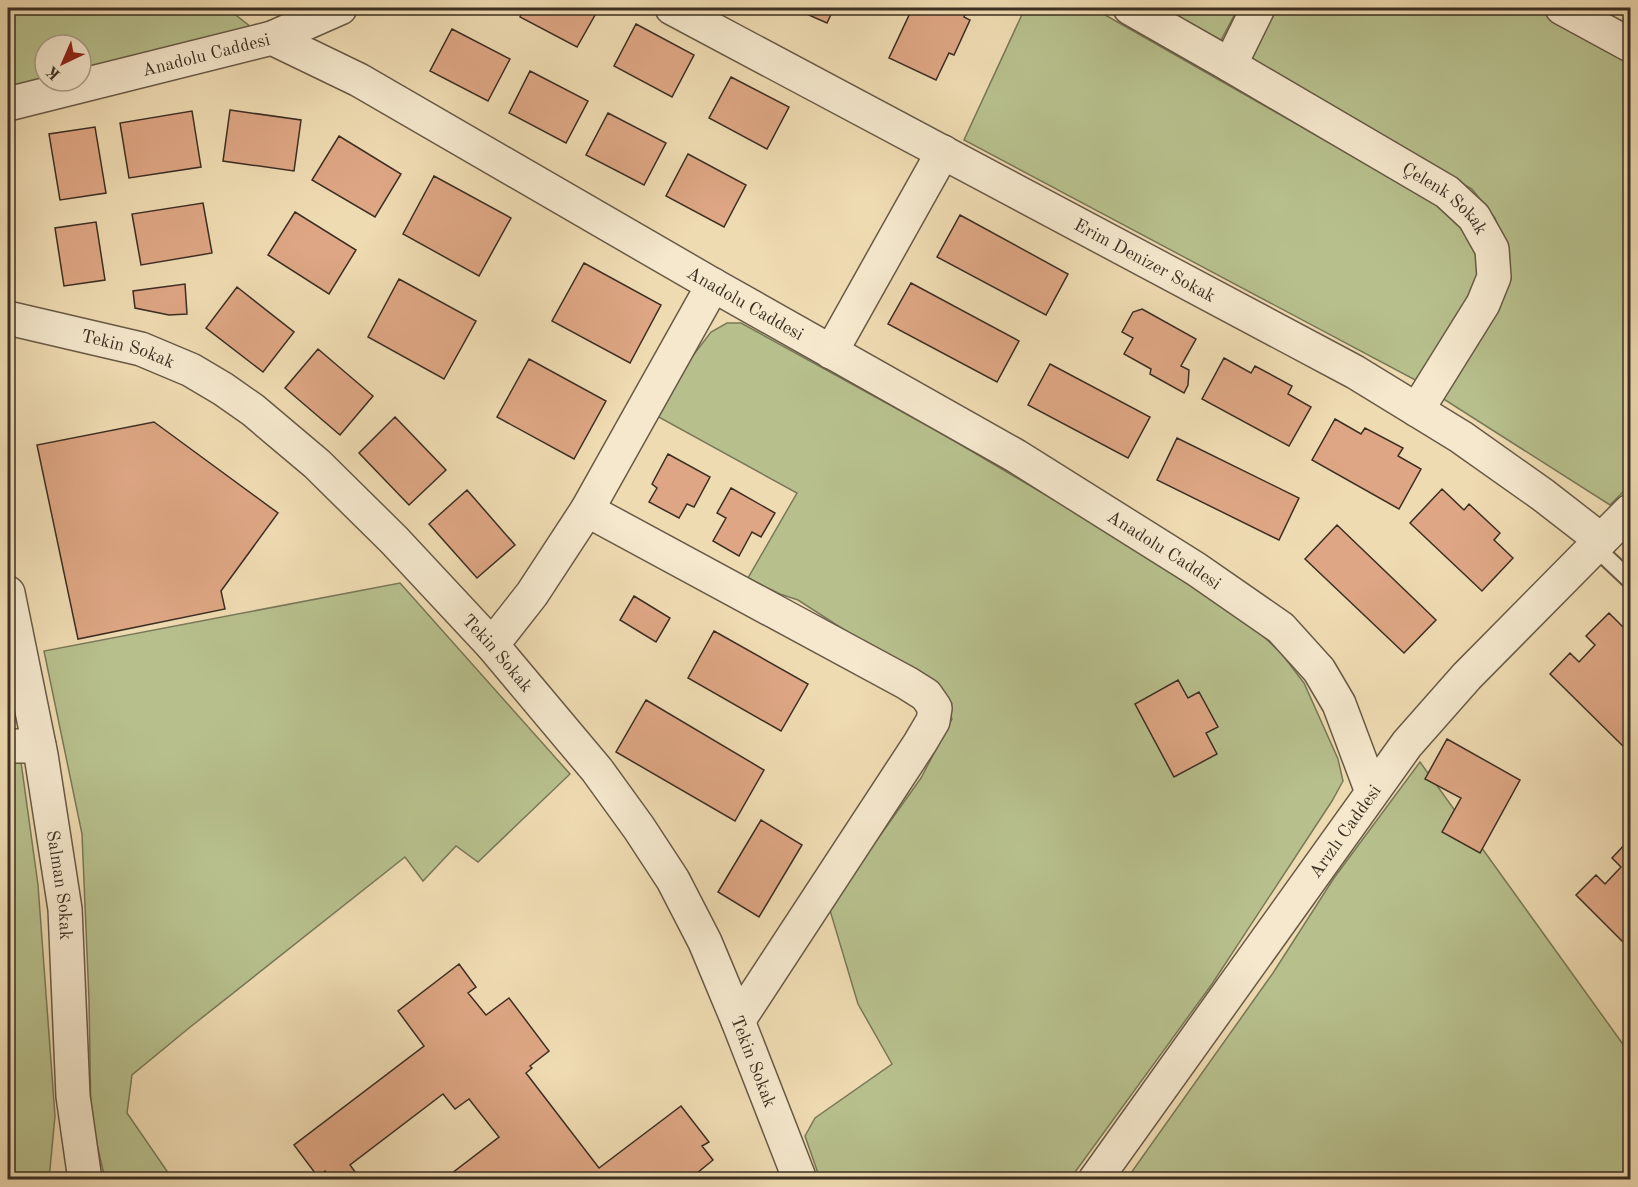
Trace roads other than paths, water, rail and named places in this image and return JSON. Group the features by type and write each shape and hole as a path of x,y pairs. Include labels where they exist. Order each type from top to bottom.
{"street":[{"path":"272,38 340,8"},
{"name":"Erim Denizer Sokak","path":"672,8 1355,372 1461,437 1525,482 1598,543"},
{"name":"Çelenk Sokak","path":"1130,8 1447,192 1474,217 1492,249 1494,277 1484,303 1417,410"},
{"path":"1230,65 1258,8"},
{"path":"1562,8 1630,45"},
{"name":"Anadolu Caddesi","path":"8,104 272,38 359,80 713,285 1016,456 1196,569 1281,628 1320,670 1339,704 1372,792"},
{"path":"831,352 943,152"},
{"path":"492,645 532,594 587,510 713,285"},
{"name":"Tekin Sokak","path":"8,318 141,349 191,370 223,388 317,464 394,540 492,645 597,770 673,880 695,922 738,1021 800,1179"},
{"path":"587,510 907,683 926,695 935,708 933,722 920,743 738,1021"},
{"name":"Arızlı Caddesi","path":"1095,1179 1407,744 1467,676 1630,511"},
{"name":"Salman Sokak","path":"8,593 23,746 65,909 73,1096 85,1179"}],"lane":[{"path":"1598,543 1630,580"}]}
